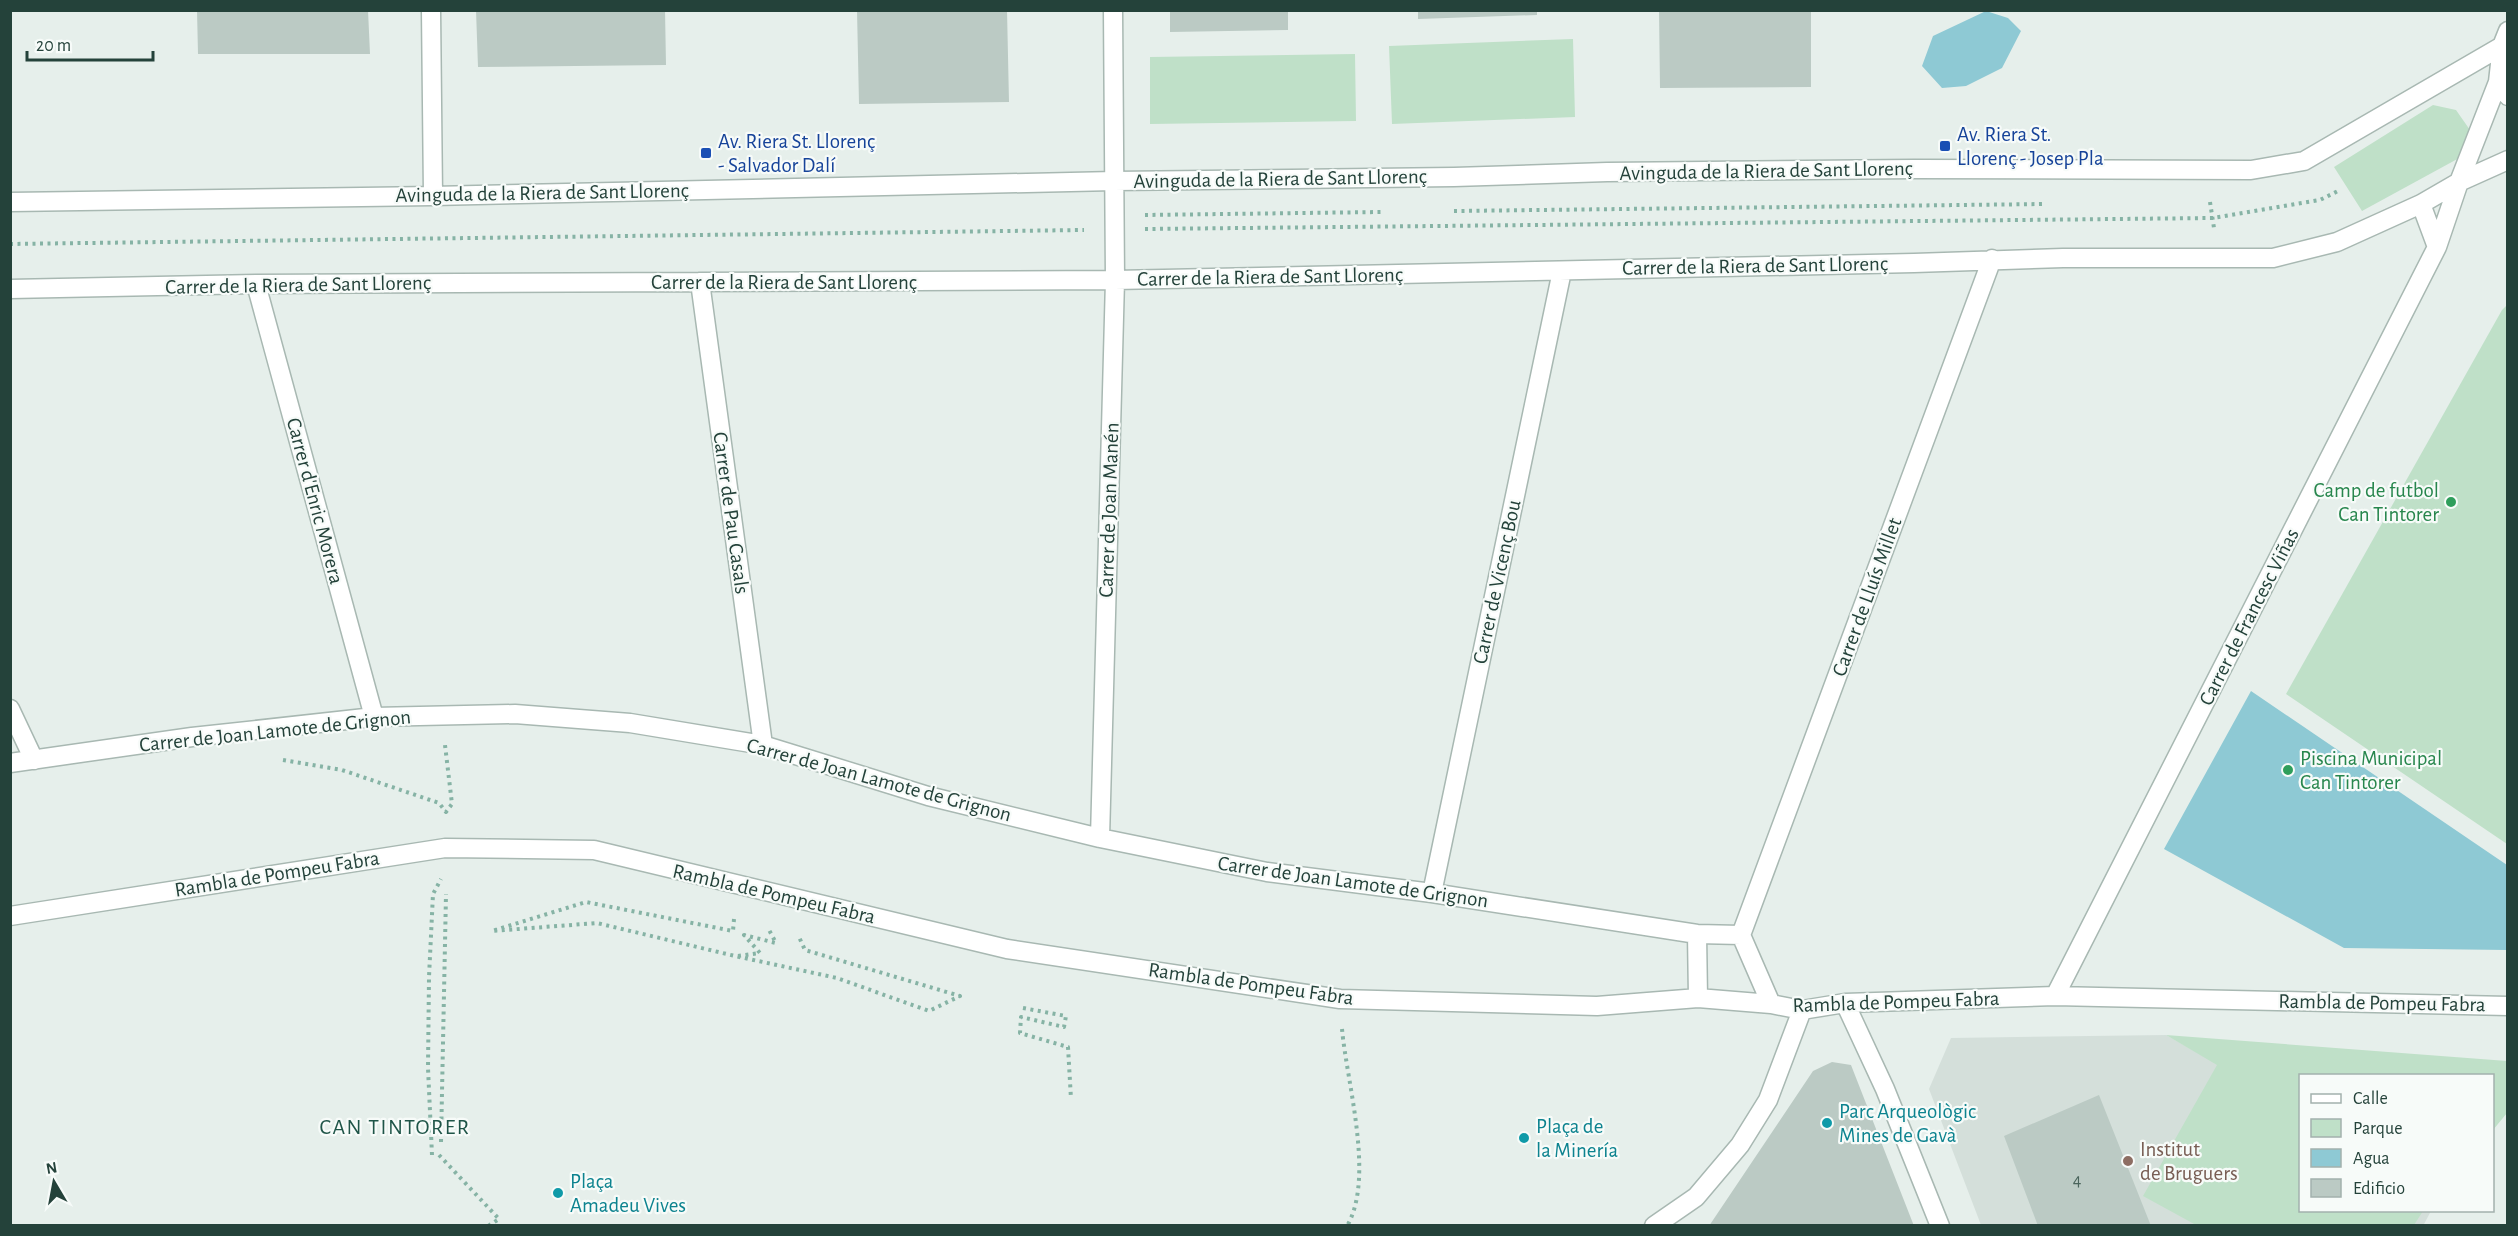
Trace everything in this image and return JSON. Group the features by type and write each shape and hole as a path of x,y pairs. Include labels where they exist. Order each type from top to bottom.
{"street":[{"path":"431,10 433,196"},
{"name":"Carrer de Joan Manén","path":"1100,838 1115,280 1113,10"},
{"path":"2438,248 2459,182 2503,89 2505,39"},
{"name":"Avinguda de la Riera de Sant Llorenç","path":"10,202 1890,169 2251,170 2304,161 2505,39"},
{"name":"Carrer de la Riera de Sant Llorenç","path":"10,290 256,284 1115,280 1992,260 2273,258 2337,242 2421,204 2459,182 2508,160"},
{"path":"2421,204 2438,248"},
{"name":"Carrer de Francesc Viñas","path":"2055,996 2438,248"},
{"name":"Carrer de Lluís Millet","path":"1741,935 1992,260"},
{"name":"Carrer de Vicenç Bou","path":"1432,893 1563,271"},
{"name":"Carrer de Pau Casals","path":"700,282 763,745"},
{"name":"Carrer d'Enric Morera","path":"256,284 374,717"},
{"path":"10,710 34,760"},
{"name":"Carrer de Joan Lamote de Grignon","path":"10,763 192,737 374,717 515,714 630,723 763,745 928,796 1100,838 1267,872 1432,893 1697,934 1741,935"},
{"name":"Rambla de Pompeu Fabra","path":"10,915 444,848 594,850 1006,949 1340,999 1597,1006 1698,998 1771,1004 1802,1010 1845,1004 2055,996 2508,1005"},
{"path":"1697,934 1698,998"},
{"path":"1741,935 1771,1004"},
{"path":"1845,1004 1885,1089 1940,1226"},
{"path":"1654,1226 1696,1197 1740,1145 1768,1100 1802,1010"}],"path":[{"name":"Avinguda de la Riera de Sant Llorenç","path":"10,244 1114,229 2213,218 2320,200 2338,191"},
{"path":"279,759 342,770 439,804 446,812 452,804 444,744"},
{"path":"432,1155 428,1068 433,894"},
{"path":"441,1142 446,894"},
{"path":"734,919 733,931 586,902 492,931 597,923 837,978 929,1011 960,996 805,950 799,937"},
{"path":"735,956 760,953 744,935 776,943 768,928"},
{"path":"1023,1008 1066,1016 1064,1027 1021,1017 1020,1033 1068,1047 1071,1099"},
{"path":"1344,1043 1360,1156 1356,1211 1347,1226"},
{"path":"440,1155 499,1219 488,1226"}],"shaded area":[{"name":"Institut de Bruguers","path":"2166,1035 2217,1064 2299,1208 2299,1212 2430,1212 2423,1226 1981,1225 1929,1089 1951,1038"}],"green space":[{"path":"1573,39 1575,117 1392,124 1389,46"},
{"path":"1355,54 1356,121 1150,124 1150,57"},
{"path":"2433,105 2456,110 2470,130 2461,157 2362,211 2334,167"},
{"name":"Camp de futbol Can Tintorer","path":"2507,305 2507,844 2286,694 2502,310"},
{"path":"2166,1035 2507,1061 2507,1113 2494,1129 2494,1074 2299,1074 2299,1212 2422,1212 2414,1225 2196,1225 2143,1196 2217,1065"}],"water":[{"path":"1986,11 2008,18 2021,31 2002,68 1966,86 1942,88 1922,66 1933,36"},
{"name":"Piscina Municipal Can Tintorer","path":"2251,691 2507,865 2507,950 2344,948 2164,849"}],"building":[{"path":"197,10 368,10 370,54 198,54"},
{"path":"476,10 665,10 666,65 478,67"},
{"path":"857,10 1007,10 1009,102 859,104"},
{"path":"1170,10 1288,10 1288,30 1170,32"},
{"path":"1418,10 1537,10 1537,15 1418,19"},
{"path":"1659,10 1811,10 1811,87 1660,88"},
{"name":"Parc Arqueològic Mines de Gavà","path":"1832,1062 1851,1065 1914,1226 1709,1226 1813,1071"},
{"path":"2099,1095 2151,1226 2038,1226 2004,1136"}],"place":[{"name":"Av. Riera St. Llorenç - Josep Pla","path":"1945,146"},
{"name":"Av. Riera St. Llorenç - Salvador Dalí","path":"706,153"},
{"name":"Camp de futbol Can Tintorer","path":"2451,502"},
{"name":"Piscina Municipal Can Tintorer","path":"2288,770"},
{"name":"Parc Arqueològic Mines de Gavà","path":"1827,1123"},
{"name":"Plaça de la Minería","path":"1524,1138"},
{"name":"Institut de Bruguers","path":"2128,1161"},
{"name":"Plaça Amadeu Vives","path":"558,1193"}],"district":[{"name":"CAN TINTORER","path":"395,1127"}]}
